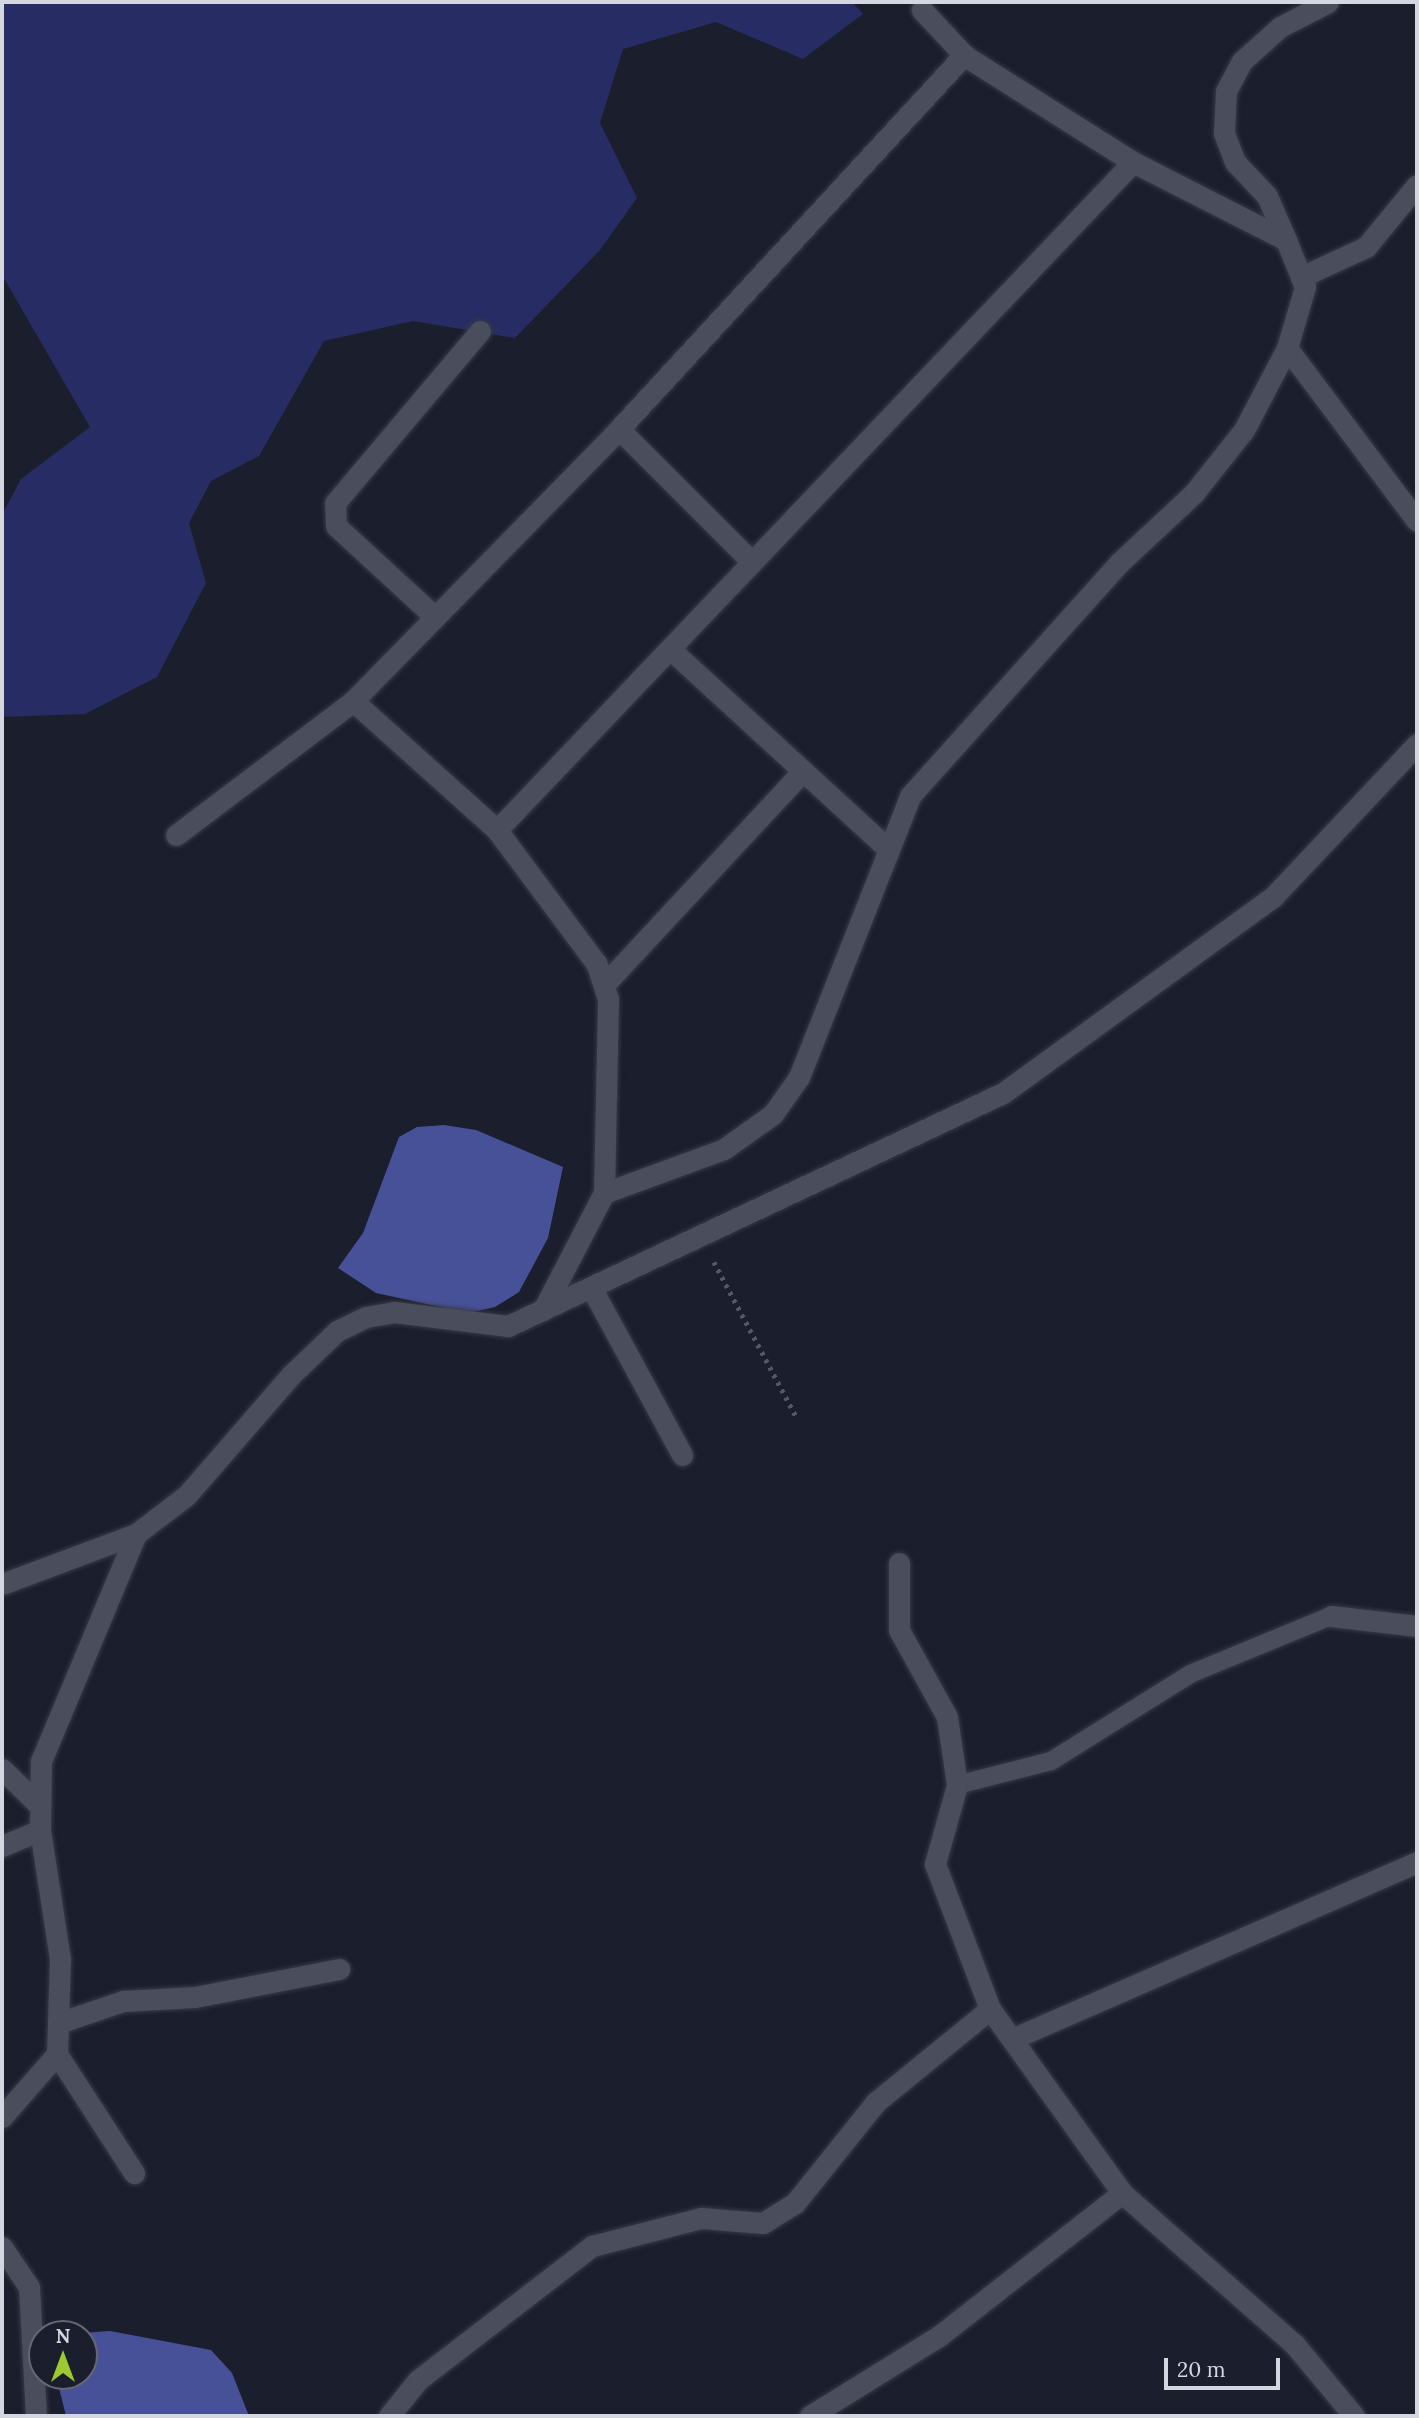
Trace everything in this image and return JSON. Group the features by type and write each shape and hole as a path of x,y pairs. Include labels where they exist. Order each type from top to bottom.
{"street":[{"path":"604,1193 724,1149 773,1114 799,1077 910,796 1119,564 1194,493 1244,430 1287,348 1306,287 1268,196 1235,162 1227,143 1226,91 1242,61 1280,27 1328,2"},
{"path":"922,10 964,55 1133,162 1286,240"},
{"path":"176,835 353,702 618,429 964,55"},
{"path":"497,830 1133,162"},
{"path":"1301,276 1366,247 1417,185"},
{"path":"435,617 336,526 335,503 480,331"},
{"path":"1287,348 1417,521"},
{"path":"618,429 752,562"},
{"path":"670,649 889,850"},
{"path":"353,702 497,830 596,963 604,985 604,1193 542,1310"},
{"path":"2,1584 136,1534 187,1495 337,1331 394,1312 508,1326 702,1240 1003,1093 1087,1037 1273,897 1417,744"},
{"path":"604,985 803,771"},
{"path":"592,1289 682,1455"},
{"path":"134,2173 57,2054 60,1959 40,1830 40,1806 41,1761 136,1534"},
{"path":"899,1563 899,1630 947,1717 957,1785 934,1864 990,2009 1122,2193 1295,2345 1354,2416"},
{"path":"1331,1616 1417,1626"},
{"path":"2,1769 40,1806"},
{"path":"2,1846 40,1830"},
{"path":"1012,2039 1417,1863"},
{"path":"58,2023 122,2000 195,1997 339,1969"},
{"path":"389,2416 418,2380 592,2246 701,2218 762,2222 795,2203 877,2102 990,2009"},
{"path":"2,2117 57,2054"},
{"path":"810,2416 939,2336 1122,2193"},
{"path":"2,2247 29,2287 36,2416"}],"lane":[{"path":"957,1785 1051,1761 1190,1674 1331,1616"}],"path":[{"path":"702,1240 797,1418"}],"shaded area":[{"path":"2,2 852,2 863,14 803,59 716,22 623,49 600,123 637,198 600,250 515,338 413,321 324,341 259,456 211,481 189,523 206,583 157,677 85,714 2,717 2,515 21,479 90,427 2,275"}],"water":[{"path":"444,1125 476,1130 563,1167 548,1238 519,1292 495,1307 468,1313 376,1293 338,1268 363,1233 399,1137 417,1127"},
{"path":"110,2331 211,2350 232,2373 249,2416 66,2416 60,2390 98,2390 98,2332"}]}
